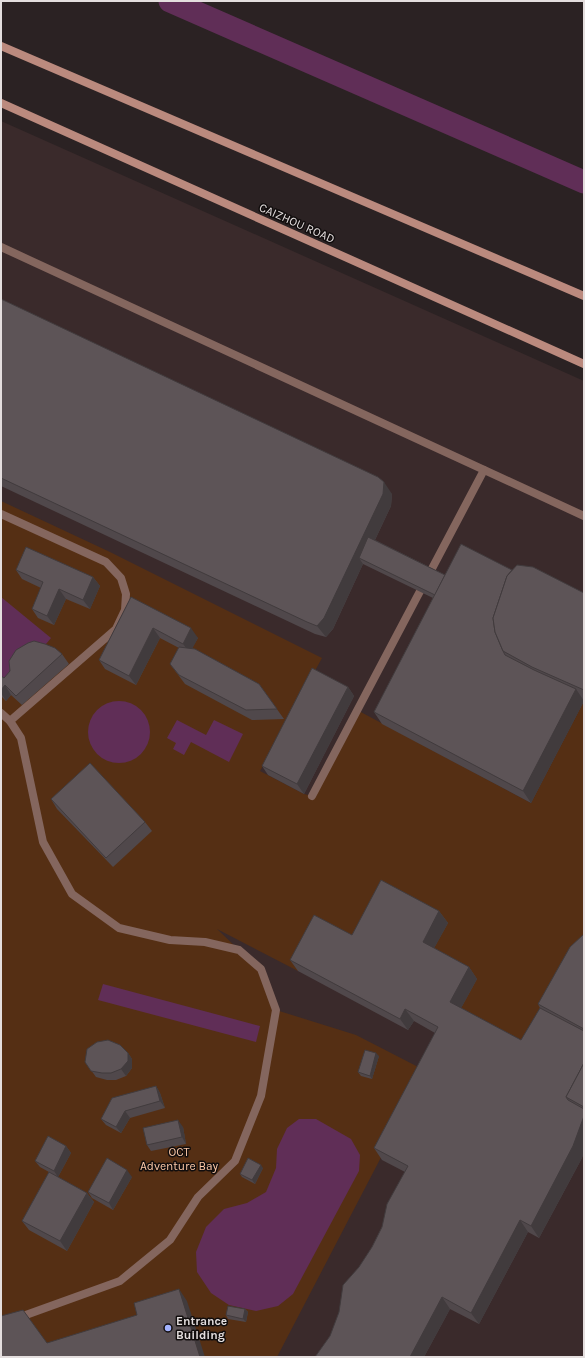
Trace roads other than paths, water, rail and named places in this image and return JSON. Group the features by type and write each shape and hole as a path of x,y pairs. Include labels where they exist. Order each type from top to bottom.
{"main road":[{"path":"1,46 584,296"},
{"name":"CAIZHOU ROAD","path":"1,103 584,364"}],"street":[{"path":"1,247 584,516"},
{"path":"312,796 484,470"},
{"path":"1,514 106,562 121,578 126,594 125,610 116,629 10,721"},
{"path":"1,713 10,721 21,738 43,842 72,894 119,928 170,940 205,942 239,950 261,969 276,1010 261,1096 235,1161 198,1197 170,1240 120,1281 1,1324"}],"waterway":[{"path":"170,1 584,182"}],"place":[{"name":"Entrance Building","path":"168,1328"}],"park label":[{"name":"OCT Adventure Bay","path":"179,1159"}]}
